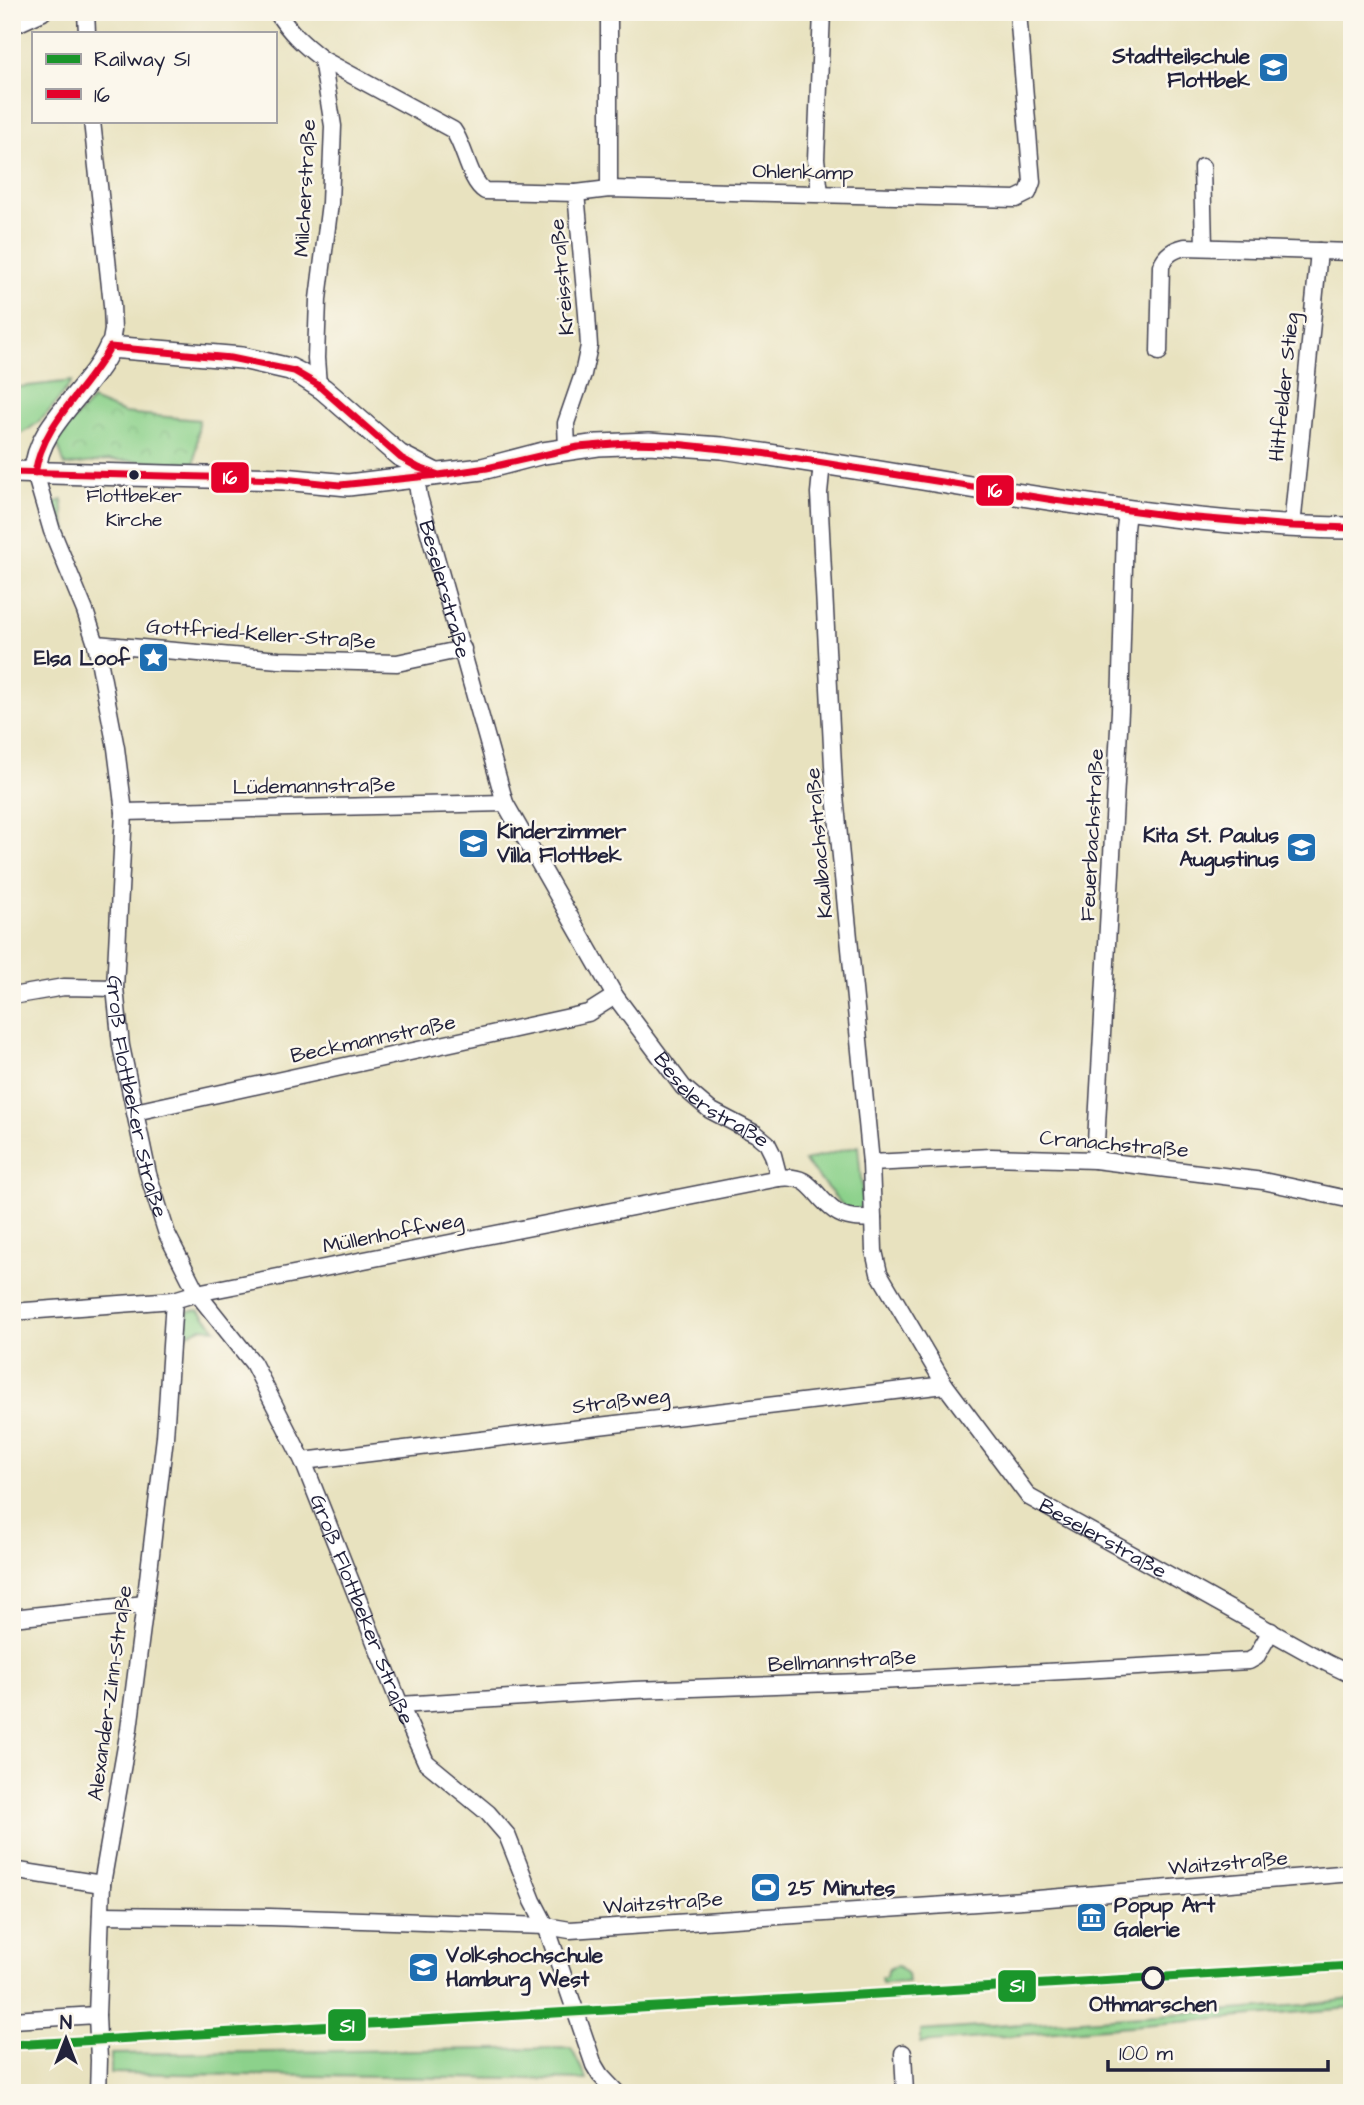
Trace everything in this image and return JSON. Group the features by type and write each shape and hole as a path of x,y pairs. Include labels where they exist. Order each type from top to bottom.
{"street":[{"path":"17,20 43,12"},
{"path":"86,12 87,32"},
{"path":"277,12 295,36 322,59"},
{"path":"608,12 609,189"},
{"path":"820,193 816,159 822,12"},
{"name":"Ohlenkamp","path":"576,192 609,189 1016,199 1028,193 1032,182 1018,12"},
{"name":"Kreisstraße","path":"322,59 453,130 481,189 576,192 589,346 583,374 566,423 567,449"},
{"name":"Milcherstraße","path":"318,385 318,299 330,203 333,126 322,59"},
{"path":"35,473 38,453 50,431 96,370 110,347 113,330 92,122"},
{"path":"1202,167 1204,247"},
{"path":"1158,352 1161,265 1165,256 1174,250 1204,247 1352,252"},
{"name":"Hittfelder Stieg","path":"1292,527 1319,251"},
{"path":"110,347 242,358 290,369 318,385 386,445 413,464 438,475"},
{"path":"12,472 283,479 340,485 482,469 567,449 625,444 690,445 822,463 1127,512 1215,522 1352,528"},
{"path":"374,482 386,461 386,445"},
{"name":"Kaulbachstraße","path":"822,463 819,493 834,785 871,1163 873,1219"},
{"name":"Groß Flottbeker Straße","path":"35,473 52,531 96,644 116,748 124,812 116,988 121,1046 148,1174 167,1234 197,1293 253,1363 303,1461 400,1705 426,1762 488,1813 508,1835 533,1901 546,1926 594,2065 617,2093"},
{"name":"Beselerstraße","path":"416,477 419,497 505,803 615,996 683,1087 710,1110 756,1134 767,1143 779,1178"},
{"name":"Feuerbachstraße","path":"1095,1160 1120,711 1127,512"},
{"name":"Gottfried-Keller-Straße","path":"96,644 279,660 397,663 463,649"},
{"name":"Lüdemannstraße","path":"124,812 505,803"},
{"path":"12,996 64,987 116,988"},
{"name":"Beckmannstraße","path":"135,1112 588,1013 615,996"},
{"name":"Cranachstraße","path":"871,1163 991,1157 1095,1160 1263,1181 1352,1200"},
{"path":"779,1178 800,1178 835,1211 856,1220 873,1219"},
{"name":"Müllenhoffweg","path":"12,1312 174,1300 197,1293 779,1178"},
{"name":"Beselerstraße","path":"873,1219 874,1251 879,1273 944,1385 1028,1497 1352,1675"},
{"name":"Alexander-Zinn-Straße","path":"98,2093 97,2015 102,1884 129,1729 145,1604 165,1437 174,1300"},
{"name":"Straßweg","path":"303,1461 944,1385"},
{"path":"12,1618 145,1604"},
{"name":"Bellmannstraße","path":"400,1705 634,1690 861,1682 1248,1661 1256,1657 1271,1631"},
{"path":"12,1870 102,1884"},
{"name":"Waitzstraße","path":"101,1915 270,1917 546,1926 570,1930 1037,1899 1352,1873"},
{"path":"12,2020 97,2015"},
{"path":"902,2053 905,2093"}],"green space":[{"path":"72,381 38,422 12,437 12,388"},
{"path":"92,400 124,413 199,420 195,463 109,460 65,466 57,438"},
{"path":"62,500 72,551 69,552 50,508 50,504"},
{"path":"858,1146 863,1201 856,1211 845,1208 804,1161"},
{"path":"199,1310 216,1329 201,1328 185,1335 188,1311"},
{"path":"898,1966 907,1974 908,1982 882,1983 881,1977 886,1977 889,1969"},
{"path":"1352,1999 1352,2008 921,2043 921,2031 1304,2005"},
{"path":"571,2048 587,2080 111,2073 111,2054"}],"rail line":[{"name":"S1","path":"12,2045 1352,1966"}],"transit line":[{"name":"16","path":"35,473 40,455 56,422 110,347 231,358 294,371 318,385 401,458 439,475 487,468 578,447 626,443 675,444 761,453 1054,500 1173,516 1352,528"},
{"name":"16","path":"12,472 283,479 340,485 448,474"}],"place":[{"name":"Stadtteilschule Flottbek","path":"1273,68"},
{"name":"Flottbeker Kirche","path":"134,475"},
{"name":"Elsa Loof","path":"153,658"},
{"name":"Kinderzimmer Villa Flottbek","path":"474,843"},
{"name":"Kita St. Paulus Augustinus","path":"1302,847"},
{"name":"25 Minutes","path":"765,1888"},
{"name":"Popup Art Galerie","path":"1091,1917"},
{"name":"Volkshochschule Hamburg West","path":"423,1967"},
{"name":"Othmarschen","path":"1153,1978"}]}
